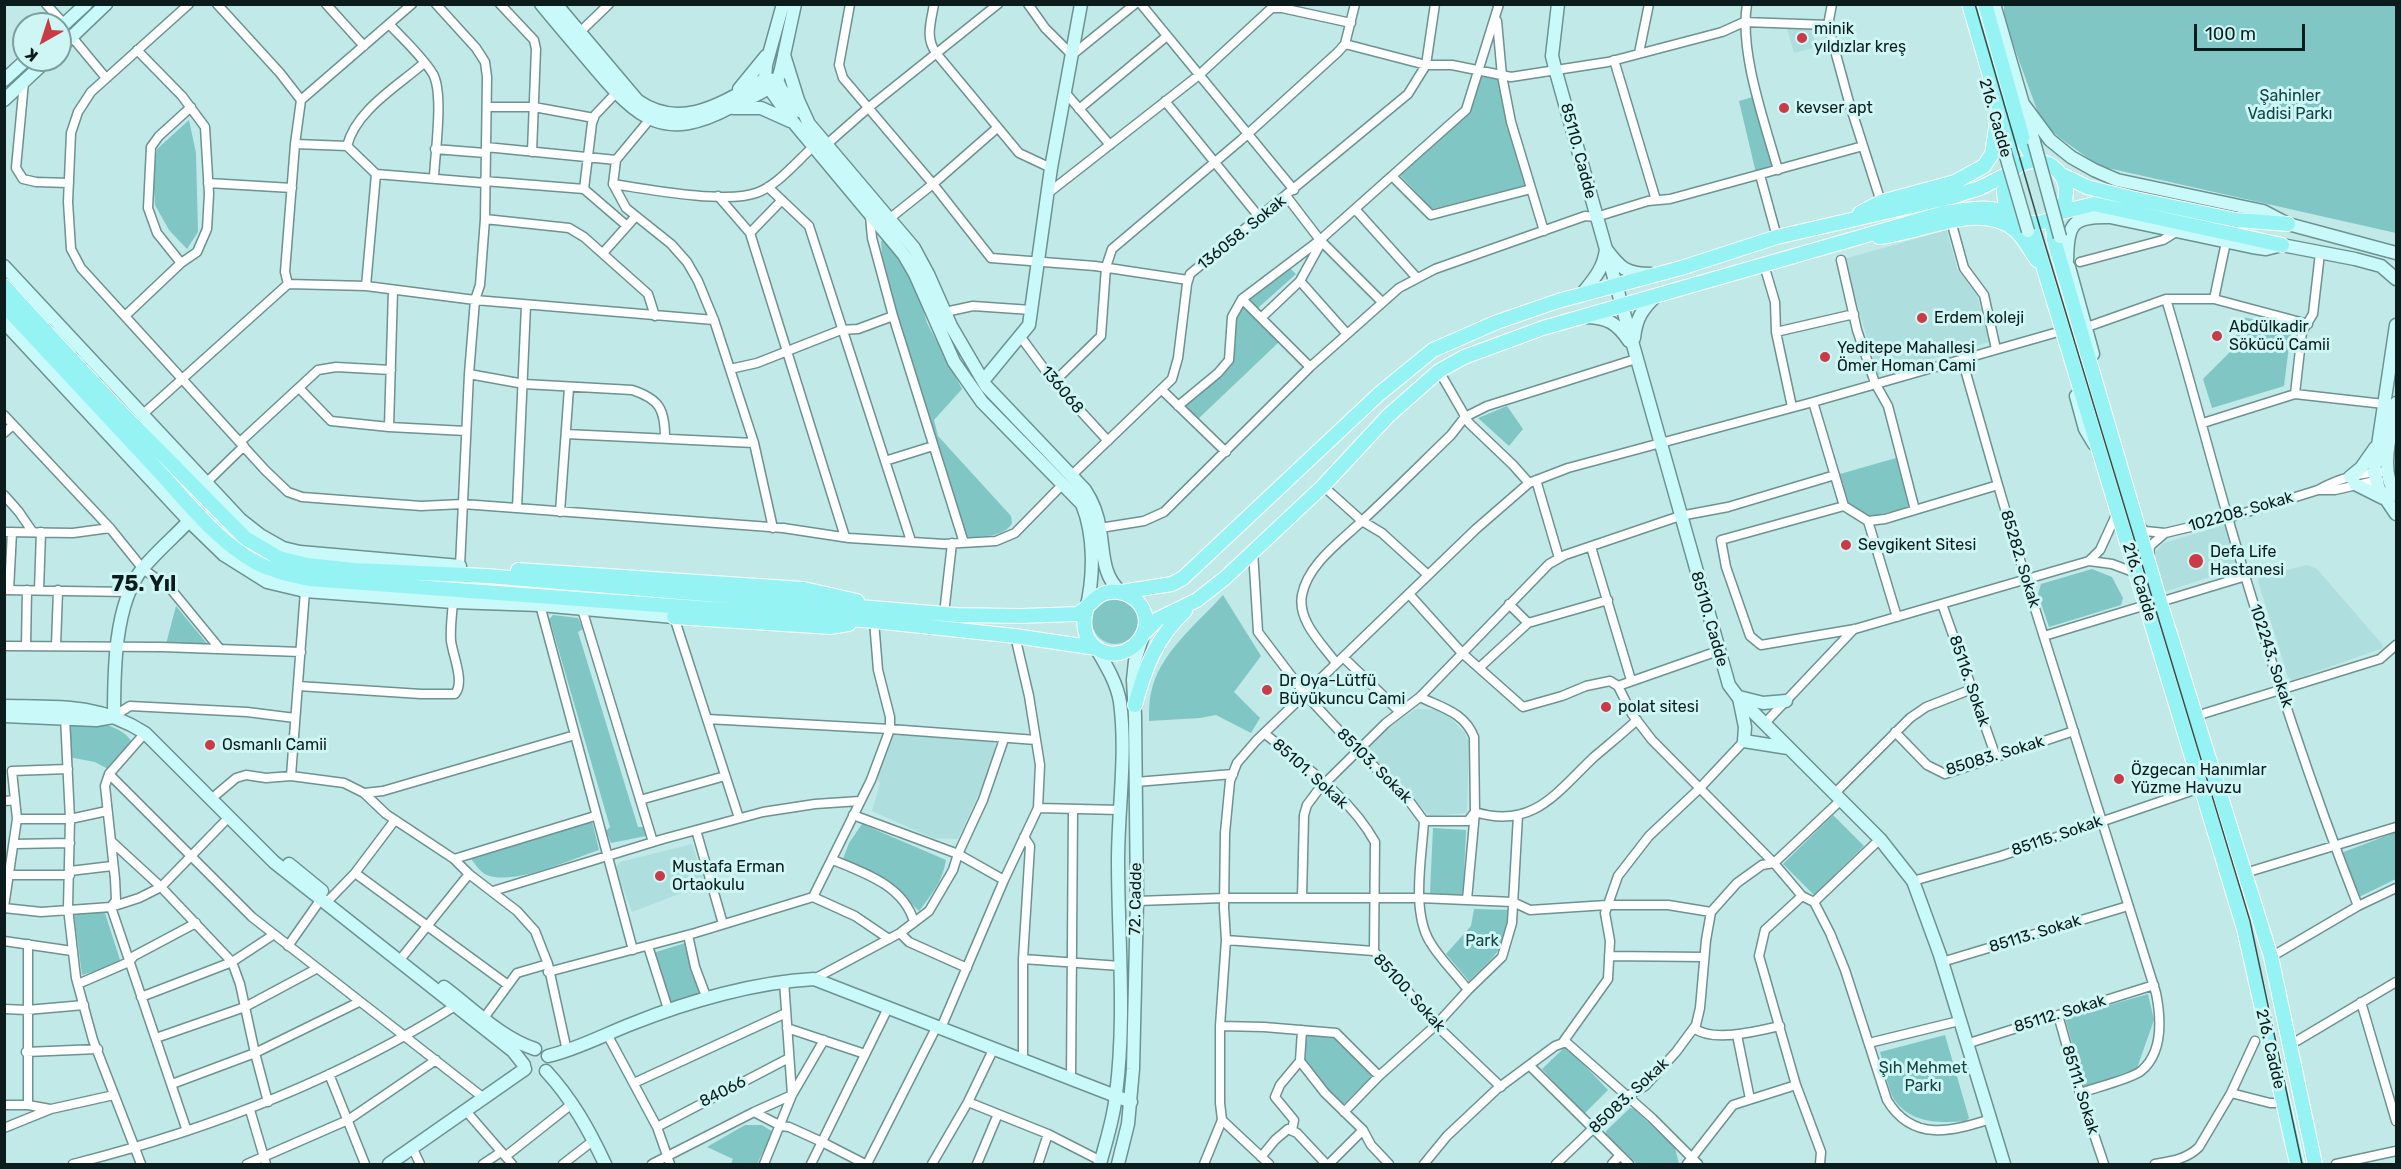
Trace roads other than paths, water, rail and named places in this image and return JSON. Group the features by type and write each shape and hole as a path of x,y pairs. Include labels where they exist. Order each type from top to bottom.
{"main road":[{"path":"72,17 86,4"},
{"path":"72,37 106,4"},
{"path":"541,4 616,93 637,113 664,123 685,123 712,117 727,104 772,48"},
{"path":"556,4 631,93 650,109 663,114 680,115 727,104 770,82 784,55 795,4"},
{"path":"783,4 766,65 770,82 794,123 904,255 915,274 954,362 982,402 1082,504 1085,513 1092,584 1083,620 1084,631 1096,648 1114,683 1119,701 1123,746 1118,861 1120,966 1116,1097 1113,1119 1100,1162"},
{"path":"983,381 1029,325 1051,168 1081,4"},
{"name":"85110. Cadde","path":"1558,4 1552,56 1556,72 1596,217 1624,306 1659,444 1729,685 1738,697 1880,839 1913,881 1942,962 2004,1164"},
{"name":"216. Cadde","path":"1962,4 2029,227 2085,429 2098,453 2244,929 2297,1164"},
{"path":"1969,4 2010,145 2011,171 2003,188 2003,198 2012,214"},
{"path":"1985,4 2024,143 2033,158 2049,164 2060,174 2087,187 2236,220 2288,224 2397,253"},
{"name":"216. Cadde","path":"1994,4 2087,327 2114,446 2160,602 2271,957 2315,1164"},
{"path":"784,55 798,100 809,123"},
{"path":"4,100 34,72"},
{"path":"770,82 781,89 914,248 945,312 983,381 1072,475 1093,502 1100,528 1106,572 1121,592 1131,596 1139,603 1146,623 1144,633"},
{"path":"727,104 761,108 775,112 794,123"},
{"path":"2024,105 2050,140 2071,158 2094,170 2117,180 2263,211 2288,224"},
{"path":"1851,218 1881,202 1955,182 1984,166 1992,154 1997,121"},
{"path":"4,286 113,405 245,538 279,558 308,565 355,570 487,576 900,611 1058,616 1077,614 1086,610 1092,601 1101,595 1172,584 1183,578 1379,394 1433,350 1497,322 1582,294 1659,274 1777,237 1851,218 1951,197 1980,188 2025,162 2042,162"},
{"path":"2060,174 2066,191 2065,200 2055,216 2054,240 2114,446"},
{"path":"2029,227 2094,204 2381,266 2391,271 2397,279"},
{"path":"1135,705 1147,663 1157,643 1171,624 1323,486 1389,415 1439,371 1464,357 1543,328 1856,239 1896,225 1970,208 2002,210 2012,214 2029,227 2098,453"},
{"path":"2067,261 2069,231 2079,220 2091,217 2110,217 2266,249 2282,245"},
{"path":"1856,239 1899,235 1951,220 1978,218 2001,222 2014,230 2038,261"},
{"path":"1606,249 1623,270 1639,274 1659,274"},
{"path":"1582,294 1599,274 1606,249"},
{"path":"4,266 206,483 248,525 282,548 328,556 804,589 900,611"},
{"path":"1635,353 1636,323 1641,311 1656,296"},
{"path":"4,306 184,501 243,554 282,574 309,579 874,621 1016,636 1096,648 1114,654 1124,653 1139,642 1144,633 1158,619 1197,600"},
{"path":"1583,317 1609,320 1620,328 1635,353"},
{"path":"4,322 189,521 224,555 267,582 305,591 453,602 540,605 830,627 874,621"},
{"path":"2397,325 2386,462 2397,514"},
{"path":"2390,404 2378,441 2370,457 2352,481 2392,498"},
{"path":"2378,441 2374,476 2392,498"},
{"path":"114,716 114,658 129,592 142,569 189,521"},
{"name":"72. Cadde","path":"1118,1164 1131,1102 1137,901 1134,670 1144,633"},
{"path":"1785,701 1763,703 1738,697 1745,727 1744,741 1789,748"},
{"path":"4,706 94,710 114,716 145,733 196,774 326,900 513,1051 534,1075 546,1071 549,1063 548,1056 542,1051 524,1046 484,1018 403,956 326,900 274,862 162,748"},
{"path":"4,716 96,720 114,716"},
{"path":"548,1056 707,999 784,981 814,979 1131,1102"},
{"path":"389,1164 485,1099 525,1067 526,1055 535,1049"},
{"path":"546,1071 573,1103 605,1164"}],"street":[{"path":"189,4 91,92 78,112 71,134 68,202 71,249 81,268 288,492 302,497 421,506 463,504 773,528 844,537 964,543 996,541 1015,533 1062,485"},
{"path":"217,4 280,73 301,100"},
{"path":"326,4 364,46"},
{"path":"288,284 285,272 295,144 301,100 412,4"},
{"path":"436,4 476,48 485,62 487,107 485,219 480,285 475,300 469,374 460,566"},
{"path":"500,4 534,40 537,58 532,152"},
{"path":"580,32 609,4"},
{"path":"850,4 839,65 843,78 933,184 991,258 1106,267 1188,280"},
{"path":"934,4 929,34 931,46 1019,153 1051,168"},
{"path":"826,145 868,108 998,4"},
{"path":"1028,4 1045,28 1072,55 1136,4"},
{"path":"1141,4 1294,190"},
{"path":"1053,382 1101,336 1106,267 1112,249 1247,134 1345,44 1355,4"},
{"name":"136058. Sokak","path":"1072,475 1172,379 1176,370 1190,274 1287,197 1408,94 1426,65 1435,4"},
{"path":"1178,406 1218,373 1229,360 1232,317 1242,299 1321,241 1466,110 1497,17 1499,4"},
{"path":"1639,54 1649,4"},
{"path":"1748,4 1744,22 1753,80 1778,170"},
{"path":"1832,4 1828,25 1881,202"},
{"path":"1047,194 1199,75 1275,6 1351,23"},
{"path":"1497,17 1502,76 1511,122 1544,231"},
{"path":"1345,44 1426,65 1452,65 1511,77 1556,72 1614,60 1722,32 1744,22 1828,25"},
{"path":"390,24 433,75 439,90 434,177"},
{"path":"1079,109 1167,36"},
{"path":"72,37 106,78"},
{"path":"124,316 181,263 197,252 207,229 208,183 205,127 190,107 136,50"},
{"path":"1614,60 1656,200"},
{"path":"347,146 350,135 367,113 424,63"},
{"path":"24,82 16,168 23,178 36,182 69,183"},
{"path":"1065,92 1110,145"},
{"path":"584,189 594,118 616,93"},
{"path":"1165,101 1260,218"},
{"path":"181,263 157,233 148,208 151,147 159,136 190,107"},
{"path":"487,107 534,107 594,118"},
{"path":"650,118 616,160 613,184 626,208 650,226 687,262 698,281 714,320 754,443 773,528"},
{"path":"889,219 997,128"},
{"path":"295,144 347,146 376,174 584,189 627,226"},
{"path":"1100,528 1144,521 1164,512 1310,367 1382,302 1399,288 1435,269 1585,216 1596,217 1656,200 1670,199 1863,146"},
{"path":"613,184 718,196 754,194 768,187 813,147"},
{"path":"435,149 532,152 616,160"},
{"path":"366,286 376,174"},
{"path":"1760,175 1777,237"},
{"path":"1392,176 1431,215 1531,189"},
{"path":"208,183 292,188"},
{"path":"768,187 809,226 911,542"},
{"path":"718,196 750,233 789,351 844,537"},
{"path":"1287,197 1321,241 1382,302"},
{"path":"750,233 782,200"},
{"path":"1354,209 1418,278"},
{"path":"603,253 636,216"},
{"path":"870,216 872,238 893,316 964,543"},
{"path":"485,219 568,228 584,237 648,294 655,316"},
{"path":"1951,220 1964,268 1984,295 1996,349"},
{"path":"2080,262 2163,240 2176,232"},
{"path":"1261,318 1300,281 1321,241"},
{"path":"2214,299 2226,242"},
{"path":"2295,394 2302,332 2313,314 2320,254"},
{"path":"1841,260 1854,314 1875,383 1888,406 1915,510"},
{"path":"1764,265 1775,302 1776,332 1792,407"},
{"path":"1300,281 1347,334"},
{"path":"142,415 288,284 366,286 475,300 714,320"},
{"path":"389,427 393,290"},
{"path":"1242,299 1310,367"},
{"path":"2087,327 2166,299 2214,299 2308,324"},
{"name":"102243. Sokak","path":"2166,299 2203,423 2228,518 2282,691 2334,845 2358,906"},
{"path":"517,508 526,304"},
{"path":"945,312 973,306 1031,310"},
{"path":"1776,332 1854,314"},
{"path":"730,369 757,363 841,330 858,329 893,316"},
{"path":"1204,1164 1222,1120 1220,1026 1226,940 1225,833 1230,781 1237,763 1264,733 1428,575 1532,482 1568,468 1813,402 2058,332"},
{"name":"136068","path":"1020,336 1053,382 1107,441"},
{"path":"1401,712 1340,660 1308,625 1303,612 1302,596 1311,574 1332,547 1451,435 1465,417 1487,406 1635,353"},
{"name":"85282. Sokak","path":"1962,359 2026,580 2154,985 2160,1014 2161,1029 2150,1059 2140,1071 2080,1093"},
{"path":"206,483 242,444 318,370 336,367 391,370"},
{"path":"1439,371 1465,417 1532,482 1559,558"},
{"path":"469,374 524,384 626,390 645,394 657,401 660,407 665,422 666,438"},
{"path":"299,388 331,421 389,427 466,430"},
{"path":"560,512 569,388"},
{"path":"1162,390 1226,452"},
{"path":"2203,423 2295,394 2390,404"},
{"path":"1813,402 1844,506 1868,520 1885,519 1998,485"},
{"path":"4,415 110,528 142,569 170,588 220,649"},
{"path":"4,433 13,425"},
{"path":"566,434 754,443"},
{"path":"885,461 933,446"},
{"path":"1302,898 1304,815 1307,805 1325,783 1420,697 1549,564 1559,558 1680,516 1728,507 1835,476"},
{"name":"102208. Sokak","path":"2165,533 2228,518 2318,490 2331,483 2388,476"},
{"path":"1323,486 1362,521 1382,533 1428,575"},
{"path":"4,495 36,532 39,590"},
{"path":"1844,506 1721,540 1721,549 1750,636 1761,645 1855,629 2089,561 2112,564 2136,573"},
{"path":"2089,561 2100,550 2117,513"},
{"path":"1868,520 1897,617"},
{"path":"2137,524 2145,531 2165,533"},
{"path":"110,528 73,533 8,532 7,590 129,592"},
{"path":"2149,561 2150,546 2165,533"},
{"path":"944,614 952,543"},
{"path":"1591,547 1631,680"},
{"name":"85103. Sokak","path":"1253,551 1257,632 1305,694 1358,752 1407,798 1424,821"},
{"path":"2160,602 2246,576"},
{"path":"26,646 27,590"},
{"path":"56,646 58,590"},
{"path":"291,776 305,591"},
{"path":"1409,594 1462,653 1523,707 1562,696 1586,686 1610,681 1618,686 1637,720 1652,740 1774,862 1802,896 1814,902 1845,970 1887,1100 1894,1111 1908,1122 1932,1131 1953,1130 1991,1119"},
{"path":"1479,668 1528,623 1608,600"},
{"path":"298,686 432,695 455,694 459,690 459,681 451,640 453,602"},
{"path":"1509,604 1528,623"},
{"name":"85116. Sokak","path":"1942,604 1996,757"},
{"path":"540,605 595,816 633,950"},
{"path":"2044,636 2146,605"},
{"path":"582,609 653,842"},
{"path":"674,616 739,818"},
{"path":"813,897 871,780 890,729 890,717 878,670 874,621"},
{"path":"1765,723 1855,629"},
{"path":"754,1112 866,1164 939,1027 1038,808 1040,765 1016,636"},
{"path":"4,646 300,652"},
{"path":"2196,716 2380,659 2395,649"},
{"path":"1618,686 1718,651"},
{"path":"1137,901 1224,898 1420,898 1513,902 1530,910 1607,905 1668,905 1711,912 1737,883 1762,865 1774,862 1839,796 1895,732 1926,707 1972,689"},
{"path":"1420,697 1455,713 1470,726 1474,737 1475,812 1467,900"},
{"path":"114,716 130,706 247,712 295,718"},
{"path":"65,717 70,819 68,908 72,951 78,984 98,1049 141,1164"},
{"path":"707,719 1036,740"},
{"path":"1475,812 1487,816 1523,815 1555,797 1593,758 1637,720"},
{"name":"85083. Sokak","path":"1895,732 1927,765 1945,774 2074,731"},
{"path":"111,907 116,900 105,786 109,774 145,733"},
{"name":"85101. Sokak","path":"1264,733 1325,783 1367,827 1376,842 1374,951"},
{"path":"364,793 383,791 575,735"},
{"path":"814,979 900,933 929,911 953,870 983,800 1004,739"},
{"path":"1430,1162 1448,1136 1501,1087 1563,1042 1608,979 1610,941 1605,913 1618,876 1649,836 1699,789 1744,741"},
{"path":"68,769 12,771 16,819 4,908 41,912 68,908 111,907 139,898 161,887 229,817"},
{"path":"109,774 273,935 407,1036 485,1099"},
{"path":"1136,782 1233,774"},
{"path":"217,794 236,778 246,775 266,778 291,776 344,783 364,793 395,820 454,859 535,931 548,968 567,1051"},
{"path":"640,800 725,776"},
{"name":"85115. Sokak","path":"1913,881 2001,856 2200,788"},
{"path":"4,801 15,800"},
{"path":"492,891 653,842 763,812 815,804 860,801"},
{"path":"1038,808 1120,810"},
{"path":"1071,1080 1073,809"},
{"path":"16,819 70,819 107,811"},
{"path":"1468,990 1430,942 1421,922 1420,898 1424,821 1468,821 1475,812"},
{"path":"853,815 958,854 1004,880"},
{"path":"1344,1112 1437,1025 1502,957 1512,923 1518,815"},
{"path":"454,859 595,816"},
{"path":"288,946 326,900 355,873 395,820"},
{"path":"2245,873 2397,827"},
{"path":"696,830 723,924"},
{"path":"1023,1061 1023,959 1030,846 1024,837"},
{"path":"1814,902 1880,839"},
{"path":"111,841 161,887 232,962 268,1102"},
{"path":"14,844 70,843"},
{"path":"833,860 882,882 900,896 911,911 914,922"},
{"path":"8,881 112,866"},
{"path":"355,873 428,924 508,985"},
{"path":"403,956 469,874"},
{"path":"2271,957 2358,906 2397,888"},
{"path":"1802,896 1765,930 1759,956 1796,1085 1821,1152 1820,1164"},
{"path":"484,1018 517,973 633,950 813,897 855,916 889,939"},
{"name":"85113. Sokak","path":"1942,962 2128,906"},
{"path":"111,907 187,1131"},
{"name":"85083. Sokak","path":"1556,1164 1626,1097 1644,1086 1676,1052 1694,1028 1700,1008 1704,957 1711,912"},
{"path":"78,984 129,962 134,956 196,923"},
{"path":"900,933 909,942 967,968"},
{"path":"141,997 232,962 273,935"},
{"path":"688,935 695,967 707,999"},
{"name":"85100. Sokak","path":"1226,940 1374,951 1437,1025 1501,1087"},
{"path":"4,941 72,951"},
{"path":"28,944 26,1052 28,1105"},
{"path":"648,946 669,1012"},
{"path":"1609,956 1704,957"},
{"path":"1023,959 1120,966"},
{"path":"156,1038 245,1007 316,969"},
{"path":"784,981 792,1095"},
{"path":"2290,1045 2397,982"},
{"name":"85112. Sokak","path":"1966,1044 2154,985"},
{"path":"172,1084 255,1053 359,1002"},
{"path":"2361,1002 2397,1122"},
{"path":"4,1009 27,1010 84,1005"},
{"path":"73,1164 136,1149 250,1110 407,1036 455,1006"},
{"path":"811,1164 888,1008"},
{"path":"634,1083 786,1013"},
{"name":"85111. Sokak","path":"2058,1015 2080,1093 2104,1164"},
{"path":"1869,1043 1959,1021"},
{"path":"1220,1026 1336,1033 1379,1077"},
{"path":"1694,1028 1700,1033 1737,1035 1780,1026"},
{"path":"787,1028 865,1054"},
{"path":"1292,1130 1294,1120 1275,1097 1280,1084 1300,1061 1302,1030"},
{"path":"607,1034 657,1127 669,1161"},
{"path":"1737,1035 1750,1099"},
{"path":"764,1164 792,1095 824,1040"},
{"path":"2156,1164 2188,1161 2199,1147 2231,1093 2255,1041"},
{"path":"1563,1042 1566,1042 1652,1118 1689,1161 1698,1164"},
{"path":"26,1052 98,1049"},
{"path":"932,1164 968,1102 993,1050"},
{"name":"84066","path":"657,1127 789,1058"},
{"path":"247,1164 265,1161 348,1120 436,1060"},
{"path":"1300,1061 1324,1093 1363,1130 1371,1145 1389,1164"},
{"path":"1530,1066 1629,1164"},
{"path":"329,1074 365,1164"},
{"path":"1689,1161 1733,1105 1796,1085"},
{"path":"2231,1093 2270,1103 2282,1103"},
{"path":"4,1128 51,1109 114,1095"},
{"path":"652,1164 669,1161 754,1112 792,1095"},
{"path":"968,1102 1048,1134 1100,1162"},
{"path":"483,1164 503,1154 573,1103"},
{"path":"4,1105 28,1105 51,1109"},
{"path":"250,1110 265,1161"},
{"path":"466,1111 512,1164"},
{"path":"977,1164 998,1114"},
{"path":"1222,1120 1269,1164"},
{"path":"1262,1157 1275,1140 1288,1129 1297,1132 1328,1164 1363,1130"},
{"path":"1038,1164 1048,1134"},
{"path":"563,1164 594,1140"},
{"path":"414,1149 420,1164"},
{"path":"2336,1164 2397,1151"},
{"path":"1612,1164 1620,1155"}],"tram line":[{"path":"1975,4 2041,231 2250,921 2302,1164"}],"place":[{"name":"minik yıldızlar kreş","path":"1802,38"},
{"name":"kevser apt","path":"1784,108"},
{"name":"Erdem koleji","path":"1922,318"},
{"name":"Abdülkadir Sökücü Camii","path":"2217,336"},
{"name":"Yeditepe Mahallesi Ömer Homan Cami","path":"1825,357"},
{"name":"Sevgikent Sitesi","path":"1846,545"},
{"name":"Defa Life Hastanesi","path":"2196,561"},
{"name":"Dr Oya-Lütfü Büyükuncu Cami","path":"1267,690"},
{"name":"polat sitesi","path":"1606,707"},
{"name":"Osmanlı Camii","path":"210,745"},
{"name":"Özgecan Hanımlar Yüzme Havuzu","path":"2119,779"},
{"name":"Mustafa Erman Ortaokulu","path":"660,876"}],"district":[{"name":"75. Yıl","path":"144,585"}],"park label":[{"name":"Şahinler Vadisi Parkı","path":"2290,105"},
{"name":"Park","path":"1482,941"},
{"name":"Şıh Mehmet Parkı","path":"1923,1077"}]}
